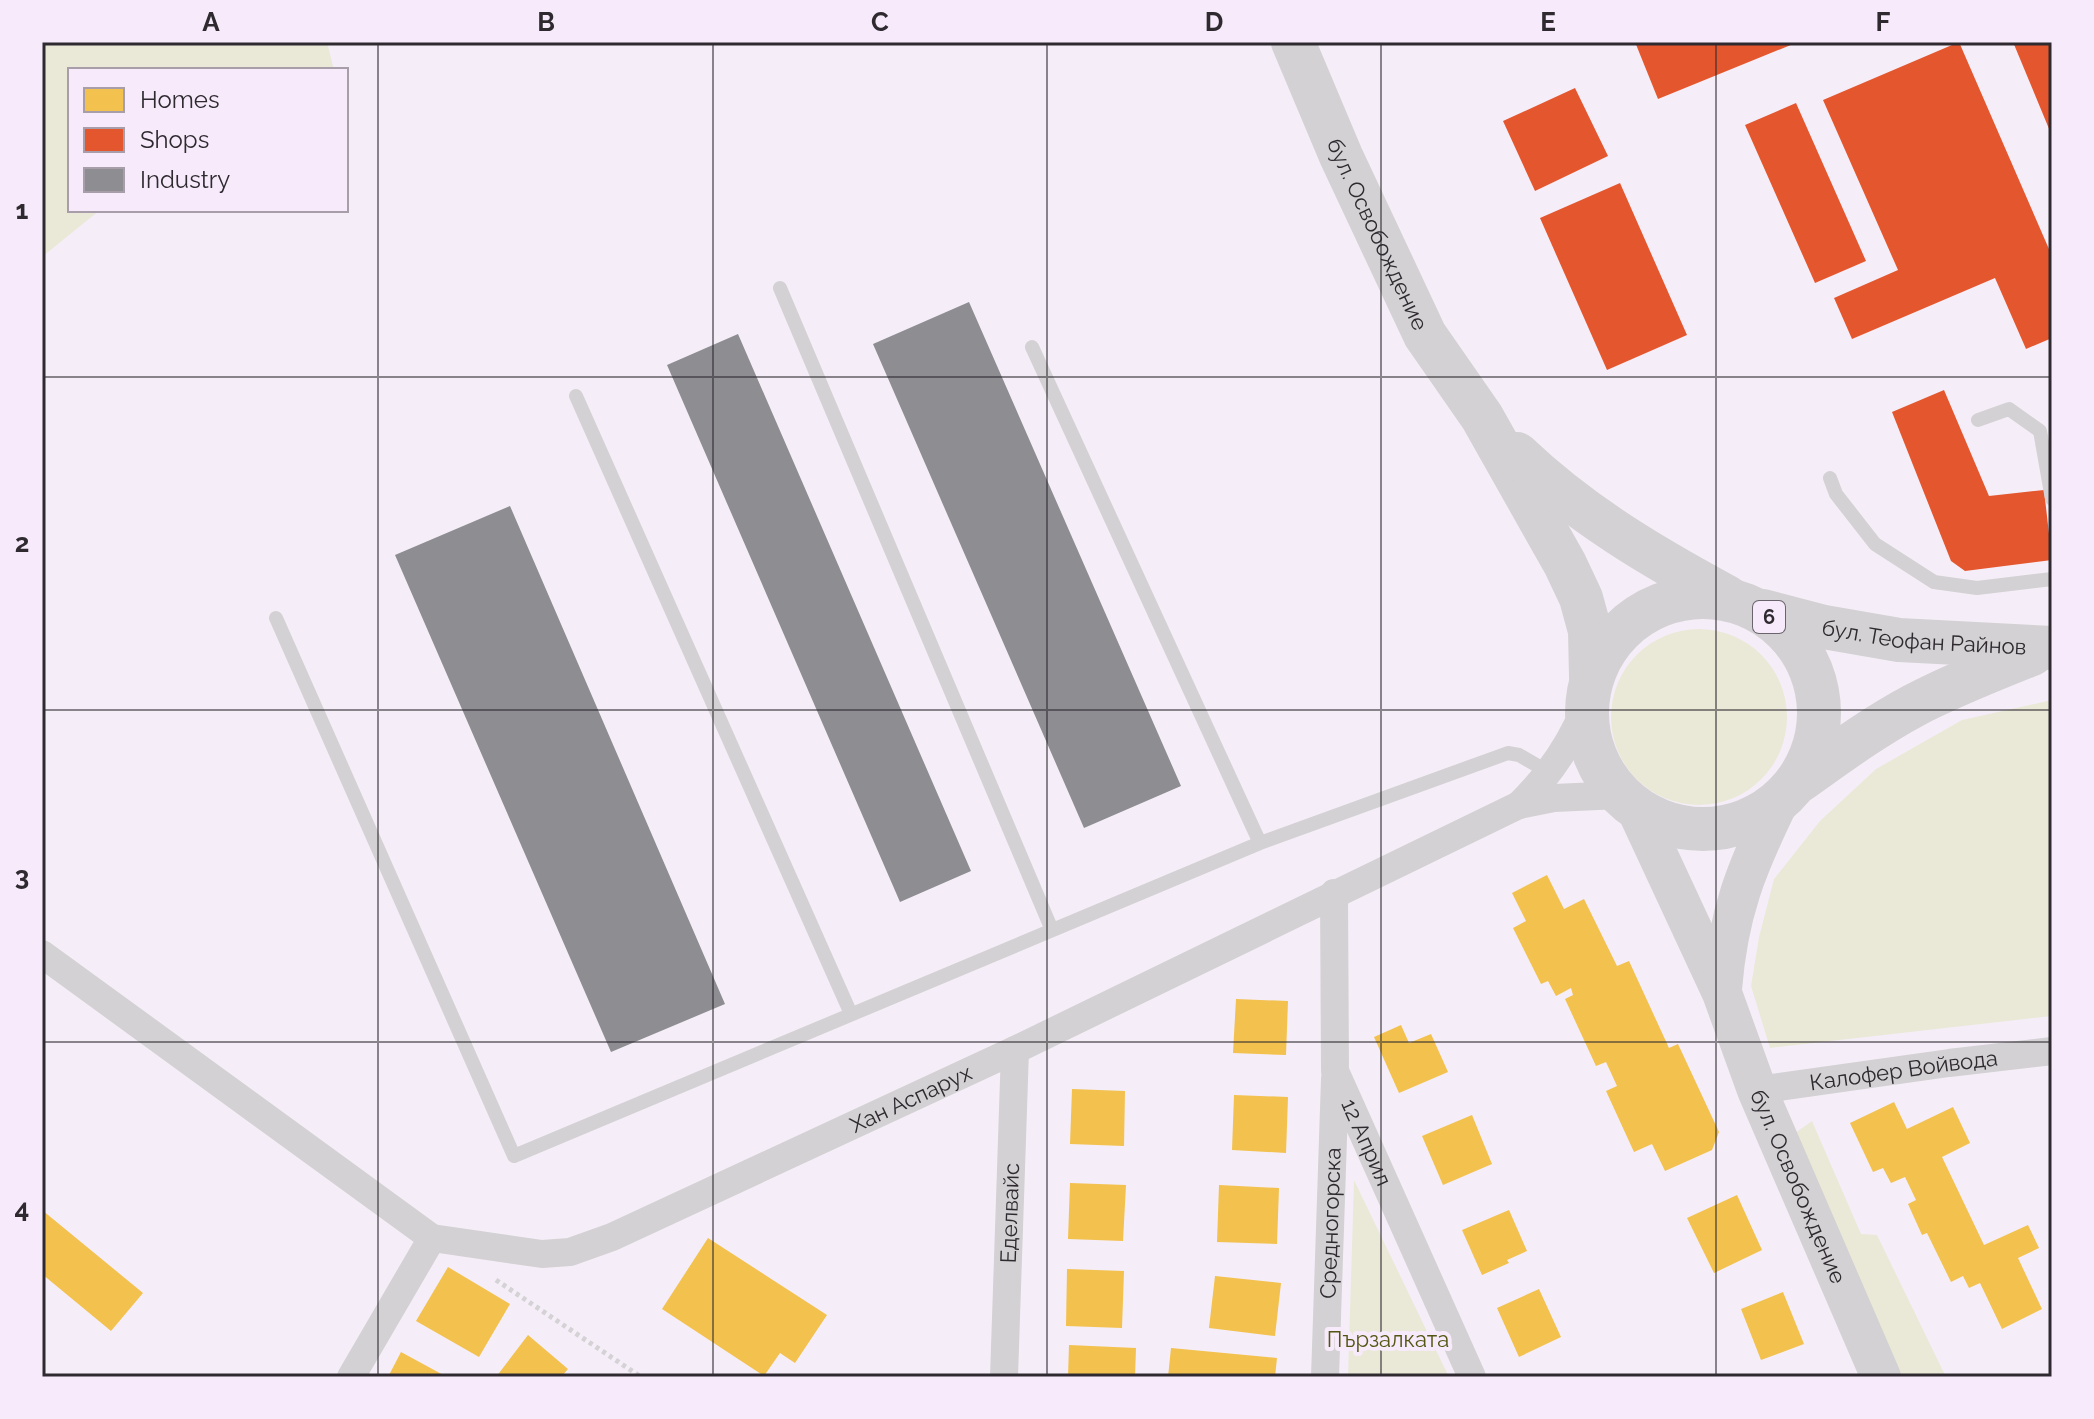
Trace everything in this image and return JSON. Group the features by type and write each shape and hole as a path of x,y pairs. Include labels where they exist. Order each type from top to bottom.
{"main road":[{"name":"бул. Освобождение","path":"1293,42 1341,156 1425,335 1482,417 1581,598 1590,631 1588,692"},
{"name":"бул. Освобождение","path":"1482,417 1551,486 1589,516 1660,560 1746,605"},
{"name":"6","path":"1712,596 1746,605 1776,622 1792,638 1805,656 1814,677 1819,721 1807,765 1787,792 1761,814 1741,823 1698,829 1655,819 1628,802 1605,777 1594,755 1587,731 1588,692 1600,657 1628,623 1647,610 1667,602 1712,596"},
{"name":"бул. Теофан Райнов","path":"1746,605 1824,627 1899,640 2049,648"},
{"name":"бул. Теофан Райнов","path":"1787,792 1875,727 1912,706 1948,688 2049,648"},
{"name":"бул. Освобождение","path":"1722,993 1725,943 1734,907 1745,873 1787,792"},
{"name":"бул. Освобождение","path":"1628,802 1722,993 1757,1090 1881,1377"}],"street":[{"name":"Хан Аспарух","path":"1519,805 1550,773 1576,731 1588,692"},
{"name":"Хан Аспарух","path":"432,1238 542,1254 570,1252 612,1237 1015,1050 1519,805 1554,798 1628,802"},
{"name":"12 Април","path":"1334,893 1335,1071 1472,1377"},
{"path":"42,954 432,1238 351,1377"},
{"name":"Еделвайс","path":"1004,1377 1015,1050"},
{"name":"Калофер Войвода","path":"1757,1090 2052,1051"},
{"name":"Средногорска","path":"1325,1377 1335,1071"}],"lane":[{"path":"780,288 1052,930"},
{"path":"1032,347 1260,843"},
{"path":"576,396 851,1014"},
{"path":"1978,420 2009,409 2040,431 2052,499"},
{"path":"1830,478 1836,494 1875,544 1934,582 1977,588 2052,579"},
{"path":"276,618 514,1156 1260,843 1508,753 1519,755 1550,773"}],"path":[{"path":"485,1273 641,1377"}],"green space":[{"path":"42,42 327,42 334,68 68,68 68,212 98,212 42,257"},
{"path":"1699,629 1733,635 1762,654 1781,683 1787,717 1781,751 1762,780 1733,799 1699,805 1665,799 1636,780 1617,751 1611,717 1617,683 1636,654 1665,635"},
{"path":"2052,700 2052,1016 1770,1048 1751,986 1759,937 1774,879 1820,821 1876,769 1962,720"},
{"path":"1812,1121 1861,1234 1877,1235 1946,1377 1894,1377 1785,1140"},
{"name":"Пързалката","path":"1354,1180 1449,1377 1348,1377"}],"building: Homes":[{"path":"1547,875 1564,909 1584,899 1617,966 1629,961 1669,1048 1678,1044 1719,1132 1712,1150 1665,1171 1652,1144 1634,1152 1606,1091 1617,1086 1606,1062 1596,1066 1565,999 1573,995 1571,988 1556,996 1548,981 1541,984 1513,928 1526,921 1512,893"},
{"path":"1236,999 1288,1001 1286,1055 1233,1053"},
{"path":"1401,1025 1409,1043 1431,1034 1448,1072 1399,1093 1374,1037"},
{"path":"1072,1089 1125,1091 1124,1146 1070,1144"},
{"path":"1234,1095 1288,1097 1286,1153 1232,1150"},
{"path":"1894,1102 1907,1129 1953,1107 1970,1143 1942,1157 1984,1245 2028,1225 2039,1248 2018,1258 2042,1309 2002,1329 1980,1283 1969,1288 1963,1276 1951,1282 1927,1233 1922,1235 1908,1204 1916,1200 1905,1177 1891,1183 1883,1168 1873,1172 1850,1123"},
{"path":"1472,1115 1492,1164 1443,1185 1422,1136"},
{"path":"1070,1183 1126,1185 1123,1241 1068,1239"},
{"path":"1219,1185 1279,1188 1277,1244 1217,1242"},
{"path":"1737,1195 1762,1250 1714,1273 1687,1218"},
{"path":"42,1210 143,1293 111,1331 42,1274"},
{"path":"1509,1210 1527,1251 1482,1275 1462,1230"},
{"path":"708,1238 827,1315 795,1363 780,1353 764,1376 662,1309"},
{"path":"448,1267 510,1304 479,1357 416,1321"},
{"path":"1067,1269 1124,1271 1122,1328 1066,1326"},
{"path":"1215,1276 1281,1283 1275,1336 1209,1328"},
{"path":"1539,1289 1561,1337 1519,1357 1497,1308"},
{"path":"1783,1292 1804,1344 1761,1360 1741,1309"},
{"path":"528,1335 568,1369 561,1377 496,1377"},
{"path":"1069,1345 1136,1348 1135,1377 1068,1377"},
{"path":"1171,1348 1277,1358 1275,1377 1168,1377"},
{"path":"401,1352 447,1377 388,1377"}],"building: Shops":[{"path":"1635,42 1798,42 1658,99"},
{"path":"1959,42 2052,256 2052,338 2026,349 1995,278 1852,339 1834,298 1898,270 1823,100"},
{"path":"2013,42 2052,42 2052,136"},
{"path":"1575,88 1608,156 1535,191 1503,121"},
{"path":"1796,103 1866,261 1815,283 1745,125"},
{"path":"1620,183 1687,335 1607,370 1540,218"},
{"path":"1944,390 1989,496 2044,490 2052,560 1965,571 1951,561 1892,412"}],"building: Industry":[{"path":"969,302 1181,786 1084,828 873,344"},
{"path":"738,334 971,871 900,902 667,365"},
{"path":"510,506 725,1004 611,1052 395,555"}]}
